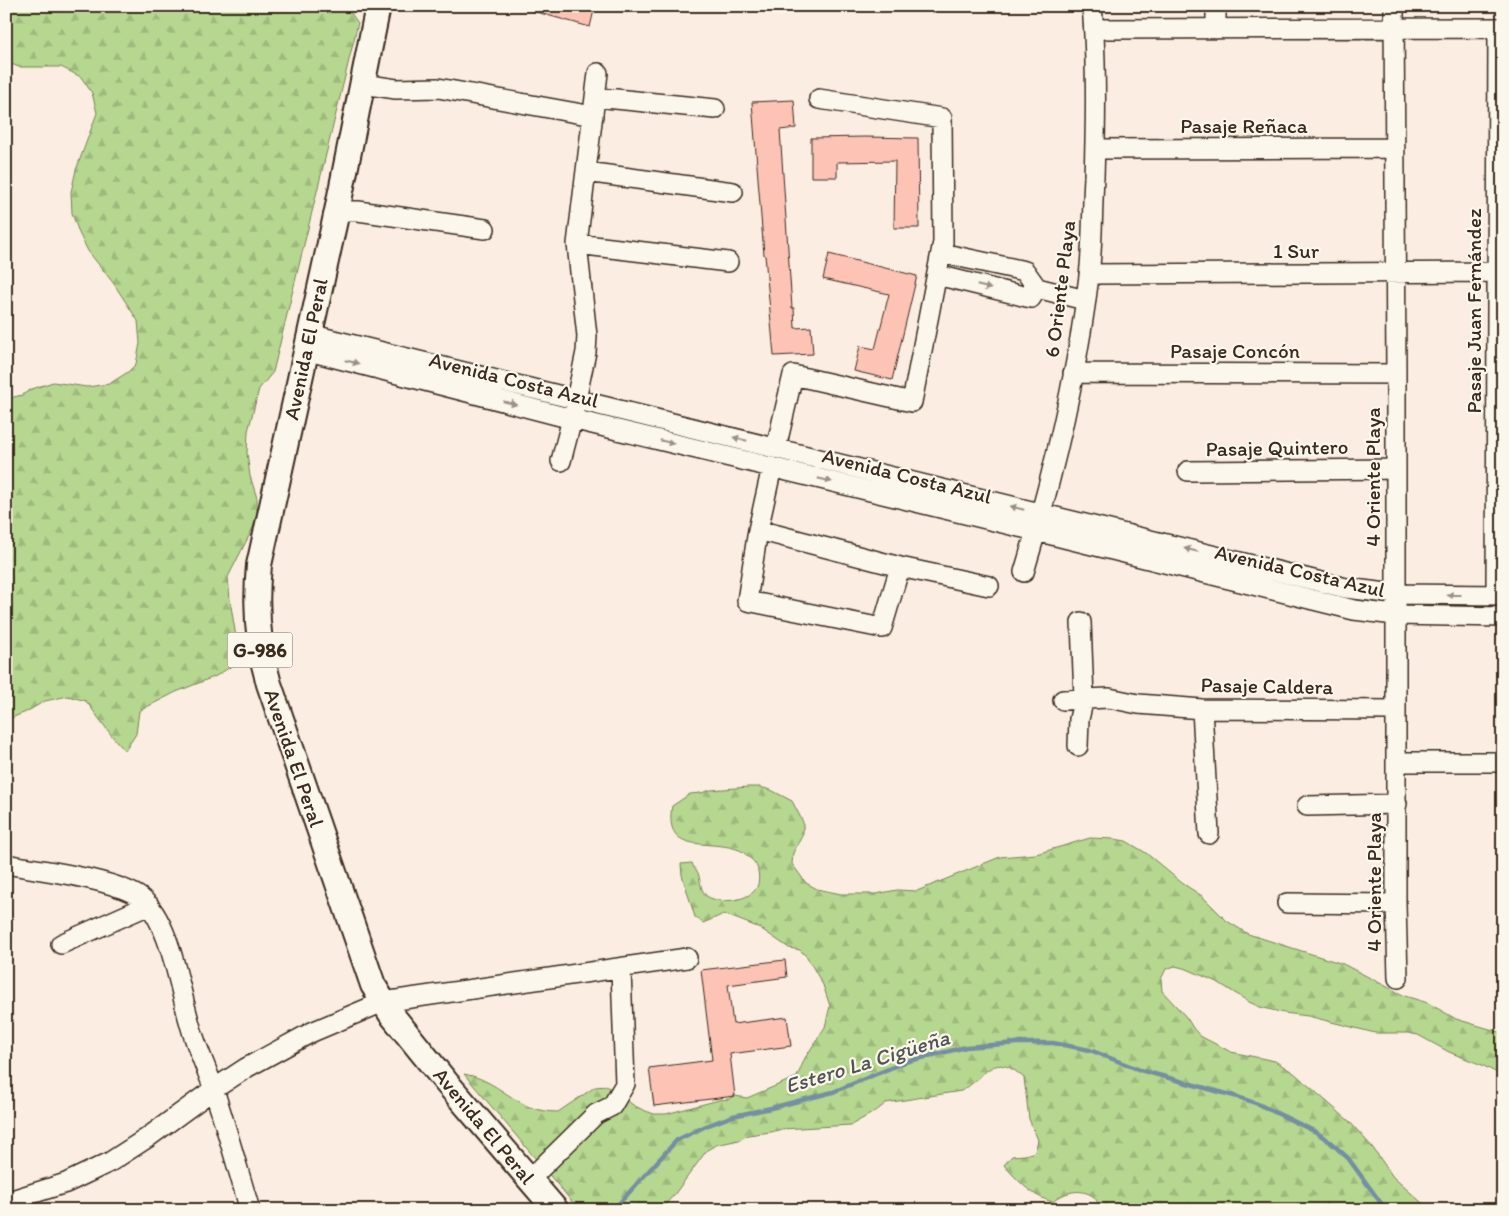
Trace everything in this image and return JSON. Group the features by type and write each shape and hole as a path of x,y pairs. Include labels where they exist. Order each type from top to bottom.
{"main road":[{"name":"Avenida El Peral","path":"378,6 260,565 256,604 258,636 268,684 373,985 383,1002 446,1082 556,1210"}],"street":[{"name":"6 Oriente Playa","path":"1024,572 1053,467 1073,373 1089,274 1096,109 1092,6"},
{"path":"1216,6 1216,29"},
{"name":"4 Oriente Playa","path":"1394,6 1396,904 1398,978"},
{"path":"1094,29 1500,28"},
{"name":"Pasaje Juan Fernández","path":"1500,28 1500,595"},
{"path":"561,461 586,352 587,336 578,244 598,73"},
{"path":"363,84 396,90 438,88 593,116"},
{"path":"596,97 715,109"},
{"path":"776,448 792,375 912,402 943,242 942,118 819,99"},
{"name":"Pasaje Reñaca","path":"1095,149 1394,148"},
{"path":"586,172 733,192"},
{"path":"336,211 358,211 485,229"},
{"path":"578,244 728,262"},
{"path":"941,253 1025,271 1037,288 1085,300"},
{"name":"1 Sur","path":"1089,274 1500,272"},
{"path":"937,275 1031,298 1037,288"},
{"name":"Avenida Costa Azul","path":"307,342 576,399 776,448 1354,610 1395,615 1503,617"},
{"name":"Avenida Costa Azul","path":"307,342 572,419 772,467 1346,588 1396,594 1500,595"},
{"name":"Pasaje Concón","path":"1073,373 1396,374"},
{"path":"772,467 758,530 747,601 882,628 900,566"},
{"name":"Pasaje Quintero","path":"1188,471 1396,469"},
{"path":"758,530 900,566 989,586"},
{"path":"1078,746 1079,719 1084,698 1081,622"},
{"name":"Pasaje Caldera","path":"1064,700 1109,698 1138,704 1202,708 1396,710"},
{"path":"1202,708 1208,834"},
{"path":"1396,762 1503,762"},
{"path":"1307,806 1396,804"},
{"path":"6,864 83,878 126,889 142,898 156,914 165,934 193,1036 214,1089 250,1210"},
{"path":"1287,903 1396,904"},
{"path":"60,944 149,905"},
{"path":"6,1204 15,1199 66,1183 110,1162 148,1138 214,1089 279,1049 339,1020 383,1002 687,958"},
{"path":"529,1180 596,1114 612,1106 625,1084 621,969"}],"green space":[{"path":"6,6 346,6 358,23 273,372 259,389 248,431 247,453 250,476 257,498 257,520 228,577 237,643 235,664 216,676 176,692 139,711 136,734 125,751 86,701 68,696 45,701 26,712 6,720 6,399 22,395 32,389 53,382 87,387 109,384 128,372 136,364 140,343 138,321 114,284 88,251 72,213 71,192 76,170 97,113 92,93 81,77 61,67 19,67 6,62"},
{"path":"760,787 771,790 792,801 803,822 803,834 793,853 792,864 806,883 817,889 841,894 876,894 897,890 917,891 1000,857 1036,854 1090,838 1126,841 1146,853 1182,883 1202,896 1227,921 1248,934 1343,964 1405,996 1428,1003 1456,1019 1503,1033 1503,1076 1482,1065 1449,1052 1418,1035 1408,1033 1375,1033 1308,1016 1260,1007 1219,983 1187,969 1175,966 1166,969 1161,979 1162,991 1187,1018 1200,1036 1231,1052 1275,1061 1294,1073 1349,1121 1373,1148 1393,1177 1430,1210 1104,1210 1094,1197 1084,1192 1067,1193 1053,1202 1046,1200 1026,1188 1004,1165 1012,1156 1035,1152 1038,1140 1029,1119 1024,1078 1004,1066 997,1066 990,1068 961,1091 886,1103 851,1125 782,1129 748,1135 739,1140 716,1145 707,1150 674,1195 660,1210 579,1210 464,1074 481,1079 497,1087 527,1106 550,1112 558,1112 595,1087 606,1086 643,1110 654,1114 666,1114 735,1096 747,1098 797,1077 805,1058 825,1027 830,1006 823,985 807,957 800,950 789,948 760,928 724,914 703,923 695,917 682,875 681,864 692,863 698,873 705,895 727,901 742,898 753,892 758,884 758,869 754,862 740,851 727,847 691,843 682,839 675,833 671,822 672,806 690,794"}],"building":[{"path":"529,6 564,6 582,11 583,6 595,6 590,27 529,10"},
{"path":"794,100 796,128 780,130 792,308 794,308 795,328 811,327 813,354 774,356 752,102"},
{"path":"811,138 918,138 919,228 894,228 895,161 837,162 837,177 811,177"},
{"path":"829,254 917,276 892,380 854,371 860,346 875,349 889,294 823,279"},
{"path":"785,960 787,977 728,985 733,1024 787,1017 791,1046 730,1054 735,1096 654,1106 649,1068 712,1060 701,970"}],"waterway":[{"name":"Estero La Cigüeña","path":"613,1210 677,1140 706,1126 733,1116 833,1092 905,1062 966,1047 1017,1043 1053,1043 1090,1050 1140,1070 1258,1104 1316,1132 1330,1142 1348,1158 1386,1210"}]}
